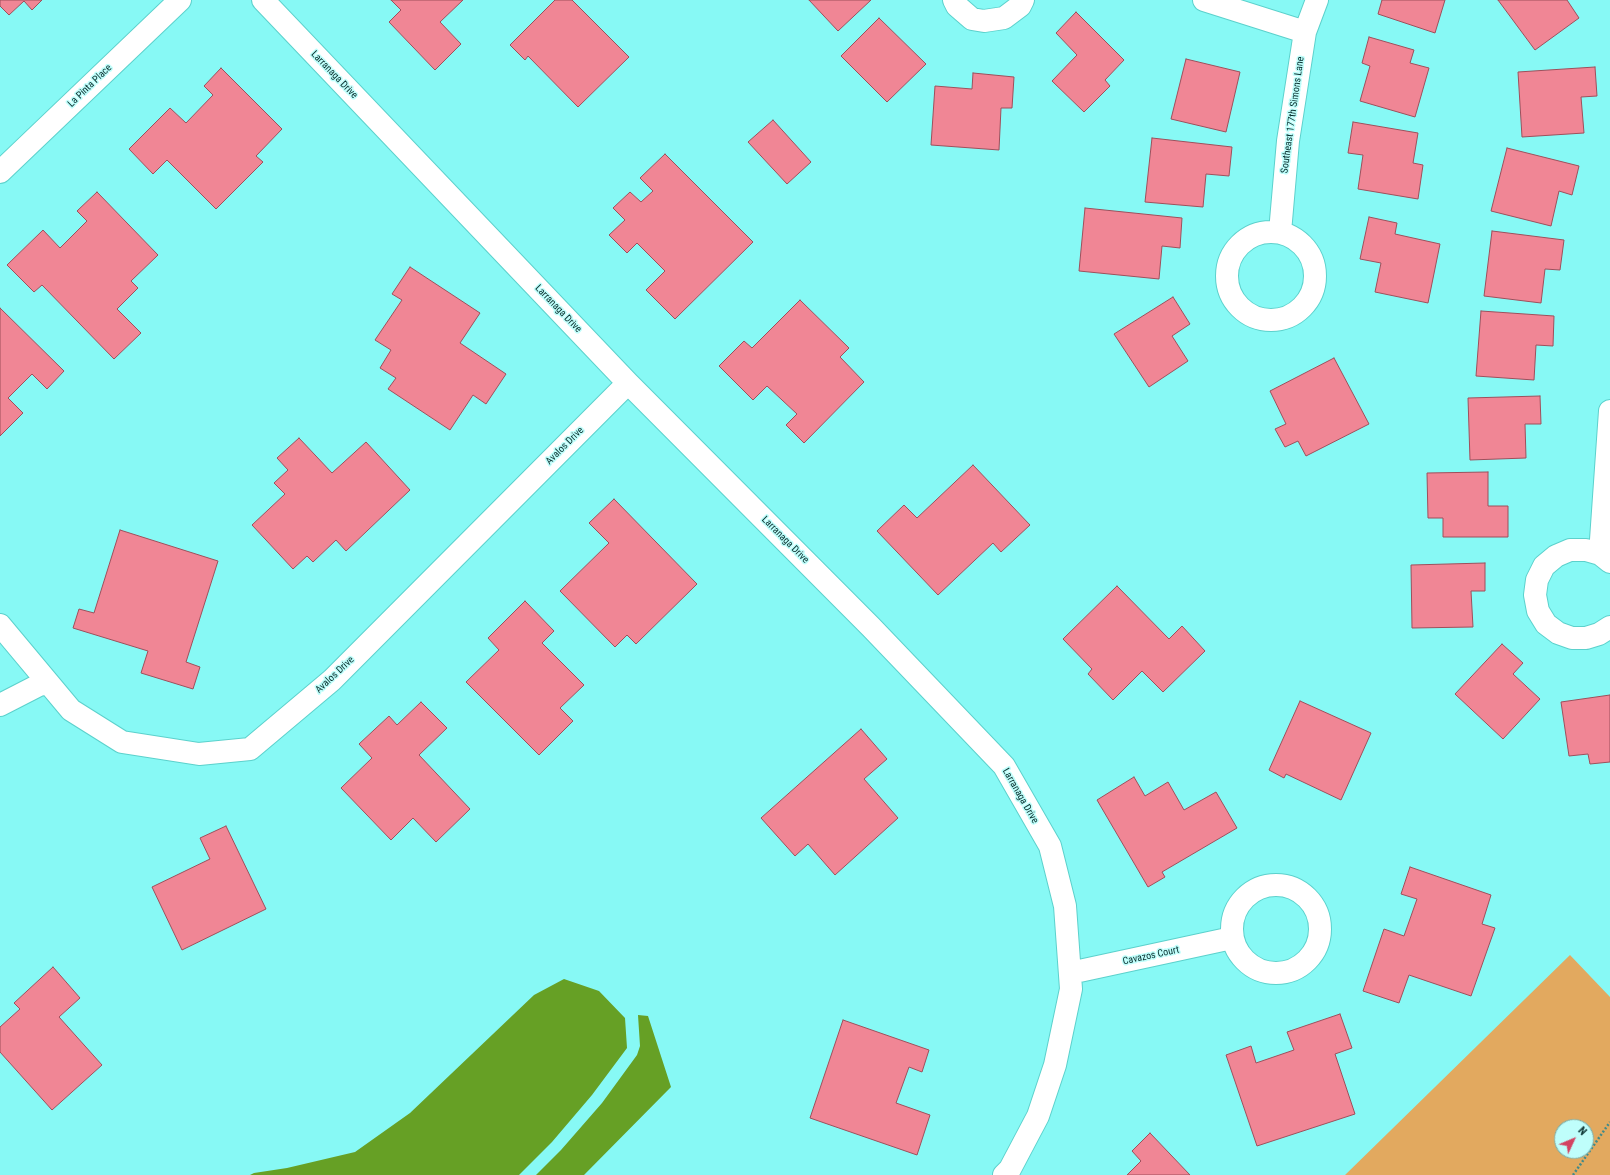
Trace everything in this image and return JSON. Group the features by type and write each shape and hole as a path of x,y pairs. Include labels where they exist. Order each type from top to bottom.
{"street":[{"name":"La Pinta Place","path":"0,172 180,0"},
{"name":"Larranaga Drive","path":"263,0 628,383 871,627 1004,766 1050,846 1065,906 1071,989 1055,1065 1038,1116 1010,1169 1004,1175"},
{"path":"954,0 957,6 972,19 984,21 1004,18 1020,6 1023,0"},
{"path":"1204,0 1305,32"},
{"name":"Southeast 177th Simons Lane","path":"1280,232 1288,141 1305,32 1316,0"},
{"path":"1265,232 1280,232 1293,237 1305,247 1312,259 1316,273 1314,288 1308,301 1299,311 1286,318 1272,321 1257,319 1244,312 1234,301 1228,287 1226,272 1230,258 1239,245 1251,236 1265,232"},
{"name":"Avalos Drive","path":"0,625 71,710 122,742 199,754 250,749 332,680 628,383"},
{"path":"1610,411 1605,558 1586,550 1570,550 1556,556 1544,566 1540,573 1537,580 1535,595 1538,611 1546,624 1558,634 1572,638 1586,638 1600,634 1610,627"},
{"path":"0,705 39,685 48,683"},
{"path":"1268,885 1282,885 1295,889 1306,897 1315,908 1320,921 1320,936 1315,951 1305,963 1292,971 1284,973 1276,974 1261,972 1248,964 1237,952 1232,938 1231,924 1235,910 1243,898 1254,890 1268,885"},
{"name":"Cavazos Court","path":"1070,973 1232,938"}],"path":[{"path":"1573,1175 1610,1122"}],"shaded area":[{"path":"1570,955 1610,997 1610,1175 1345,1175"},
{"path":"564,979 599,991 625,1018 627,1048 592,1095 552,1142 519,1175 250,1175 355,1152 410,1113 534,995"},
{"path":"638,1015 648,1016 671,1087 584,1175 536,1175 561,1150 602,1103 637,1055 640,1046"}],"building":[{"path":"0,0 42,0 32,10 24,1 9,15 0,6"},
{"path":"391,0 463,0 440,22 461,44 435,70 389,22 401,10"},
{"path":"555,0 572,0 629,57 578,107 528,56 525,60 510,45"},
{"path":"809,0 871,0 838,31"},
{"path":"1382,0 1445,0 1435,33 1378,14"},
{"path":"1498,0 1567,0 1579,18 1535,50"},
{"path":"1076,12 1124,60 1105,80 1110,86 1084,112 1052,81 1077,55 1056,33"},
{"path":"879,18 926,64 887,102 841,56"},
{"path":"1369,37 1414,50 1410,63 1429,68 1415,117 1360,101 1370,66 1362,63"},
{"path":"1186,59 1240,72 1226,132 1171,119"},
{"path":"1595,67 1597,96 1581,97 1584,133 1522,137 1518,72"},
{"path":"221,68 282,129 256,156 263,162 216,209 167,160 153,174 129,149 170,108 186,123 213,95 204,86"},
{"path":"973,73 1014,77 1012,108 1001,108 999,150 931,145 935,86 972,89"},
{"path":"773,120 811,162 787,184 748,142"},
{"path":"1353,122 1418,133 1413,163 1423,165 1418,199 1358,189 1363,155 1348,153"},
{"path":"1152,138 1232,147 1229,176 1206,174 1203,207 1145,202"},
{"path":"1507,148 1579,166 1572,195 1559,191 1551,226 1491,211"},
{"path":"665,154 753,242 675,319 646,290 665,271 637,243 627,253 609,235 625,220 613,208 630,192 641,202 653,191 640,178"},
{"path":"97,192 158,255 131,281 138,288 117,309 141,333 114,359 42,285 34,292 7,265 43,230 60,248 87,221 77,211"},
{"path":"1085,208 1182,218 1180,248 1162,246 1159,279 1079,271"},
{"path":"1369,217 1397,223 1395,234 1440,244 1428,303 1375,292 1381,263 1360,259"},
{"path":"1492,231 1564,240 1560,270 1545,269 1541,303 1484,296"},
{"path":"410,267 480,313 460,343 506,374 486,404 473,395 450,430 388,389 396,378 380,368 391,350 375,340 402,300 392,294"},
{"path":"1173,297 1190,324 1172,336 1188,361 1149,387 1114,334"},
{"path":"800,300 849,348 840,357 864,382 804,443 786,425 797,414 767,386 753,400 719,366 744,341 752,348"},
{"path":"0,308 64,371 47,389 32,374 8,398 23,413 0,436"},
{"path":"1481,311 1554,316 1553,346 1536,345 1534,380 1476,376"},
{"path":"1334,358 1369,424 1306,456 1298,441 1285,447 1275,429 1286,424 1270,391"},
{"path":"1540,396 1541,424 1525,424 1526,458 1470,460 1468,398"},
{"path":"299,438 332,473 366,442 410,490 346,551 336,540 313,562 307,556 293,569 252,525 285,494 274,483 288,470 277,458"},
{"path":"973,465 1030,525 1001,552 993,543 938,595 877,531 904,505 917,518"},
{"path":"1488,472 1488,506 1508,506 1508,537 1443,537 1443,518 1428,518 1427,473"},
{"path":"614,499 697,584 636,644 627,635 615,647 560,591 609,543 589,523"},
{"path":"120,530 218,561 186,662 200,667 193,689 141,673 148,651 73,628 79,609 94,613"},
{"path":"1485,563 1485,591 1471,591 1473,627 1412,628 1411,565"},
{"path":"1117,586 1169,639 1182,626 1205,651 1163,692 1142,671 1113,700 1088,674 1092,669 1063,639"},
{"path":"525,601 554,631 542,643 584,685 560,708 573,721 539,755 466,682 499,650 488,638"},
{"path":"1502,644 1523,663 1513,674 1540,699 1503,739 1455,694"},
{"path":"1610,695 1610,762 1590,764 1588,754 1569,756 1561,702"},
{"path":"1300,701 1371,733 1341,800 1286,774 1284,778 1269,770"},
{"path":"421,702 447,728 419,755 470,809 436,842 413,818 391,840 341,788 372,758 359,744 389,716 397,725"},
{"path":"861,729 887,759 864,779 898,818 835,875 808,844 795,856 761,818"},
{"path":"1134,777 1145,796 1168,782 1184,810 1216,792 1237,828 1162,872 1165,877 1148,887 1097,800"},
{"path":"226,826 266,909 182,950 152,887 210,859 200,838"},
{"path":"1410,867 1491,895 1482,924 1495,928 1471,996 1409,975 1399,1003 1363,991 1384,929 1404,936 1417,899 1401,894"},
{"path":"53,967 80,998 59,1017 102,1065 52,1110 0,1052 0,1027 20,1009 14,1003"},
{"path":"1340,1014 1352,1048 1335,1054 1355,1114 1257,1146 1226,1055 1251,1046 1256,1063 1294,1050 1287,1032"},
{"path":"843,1020 929,1050 922,1072 909,1067 896,1103 930,1115 917,1155 810,1118"},
{"path":"1150,1133 1190,1175 1127,1175 1141,1161 1132,1151"}]}
